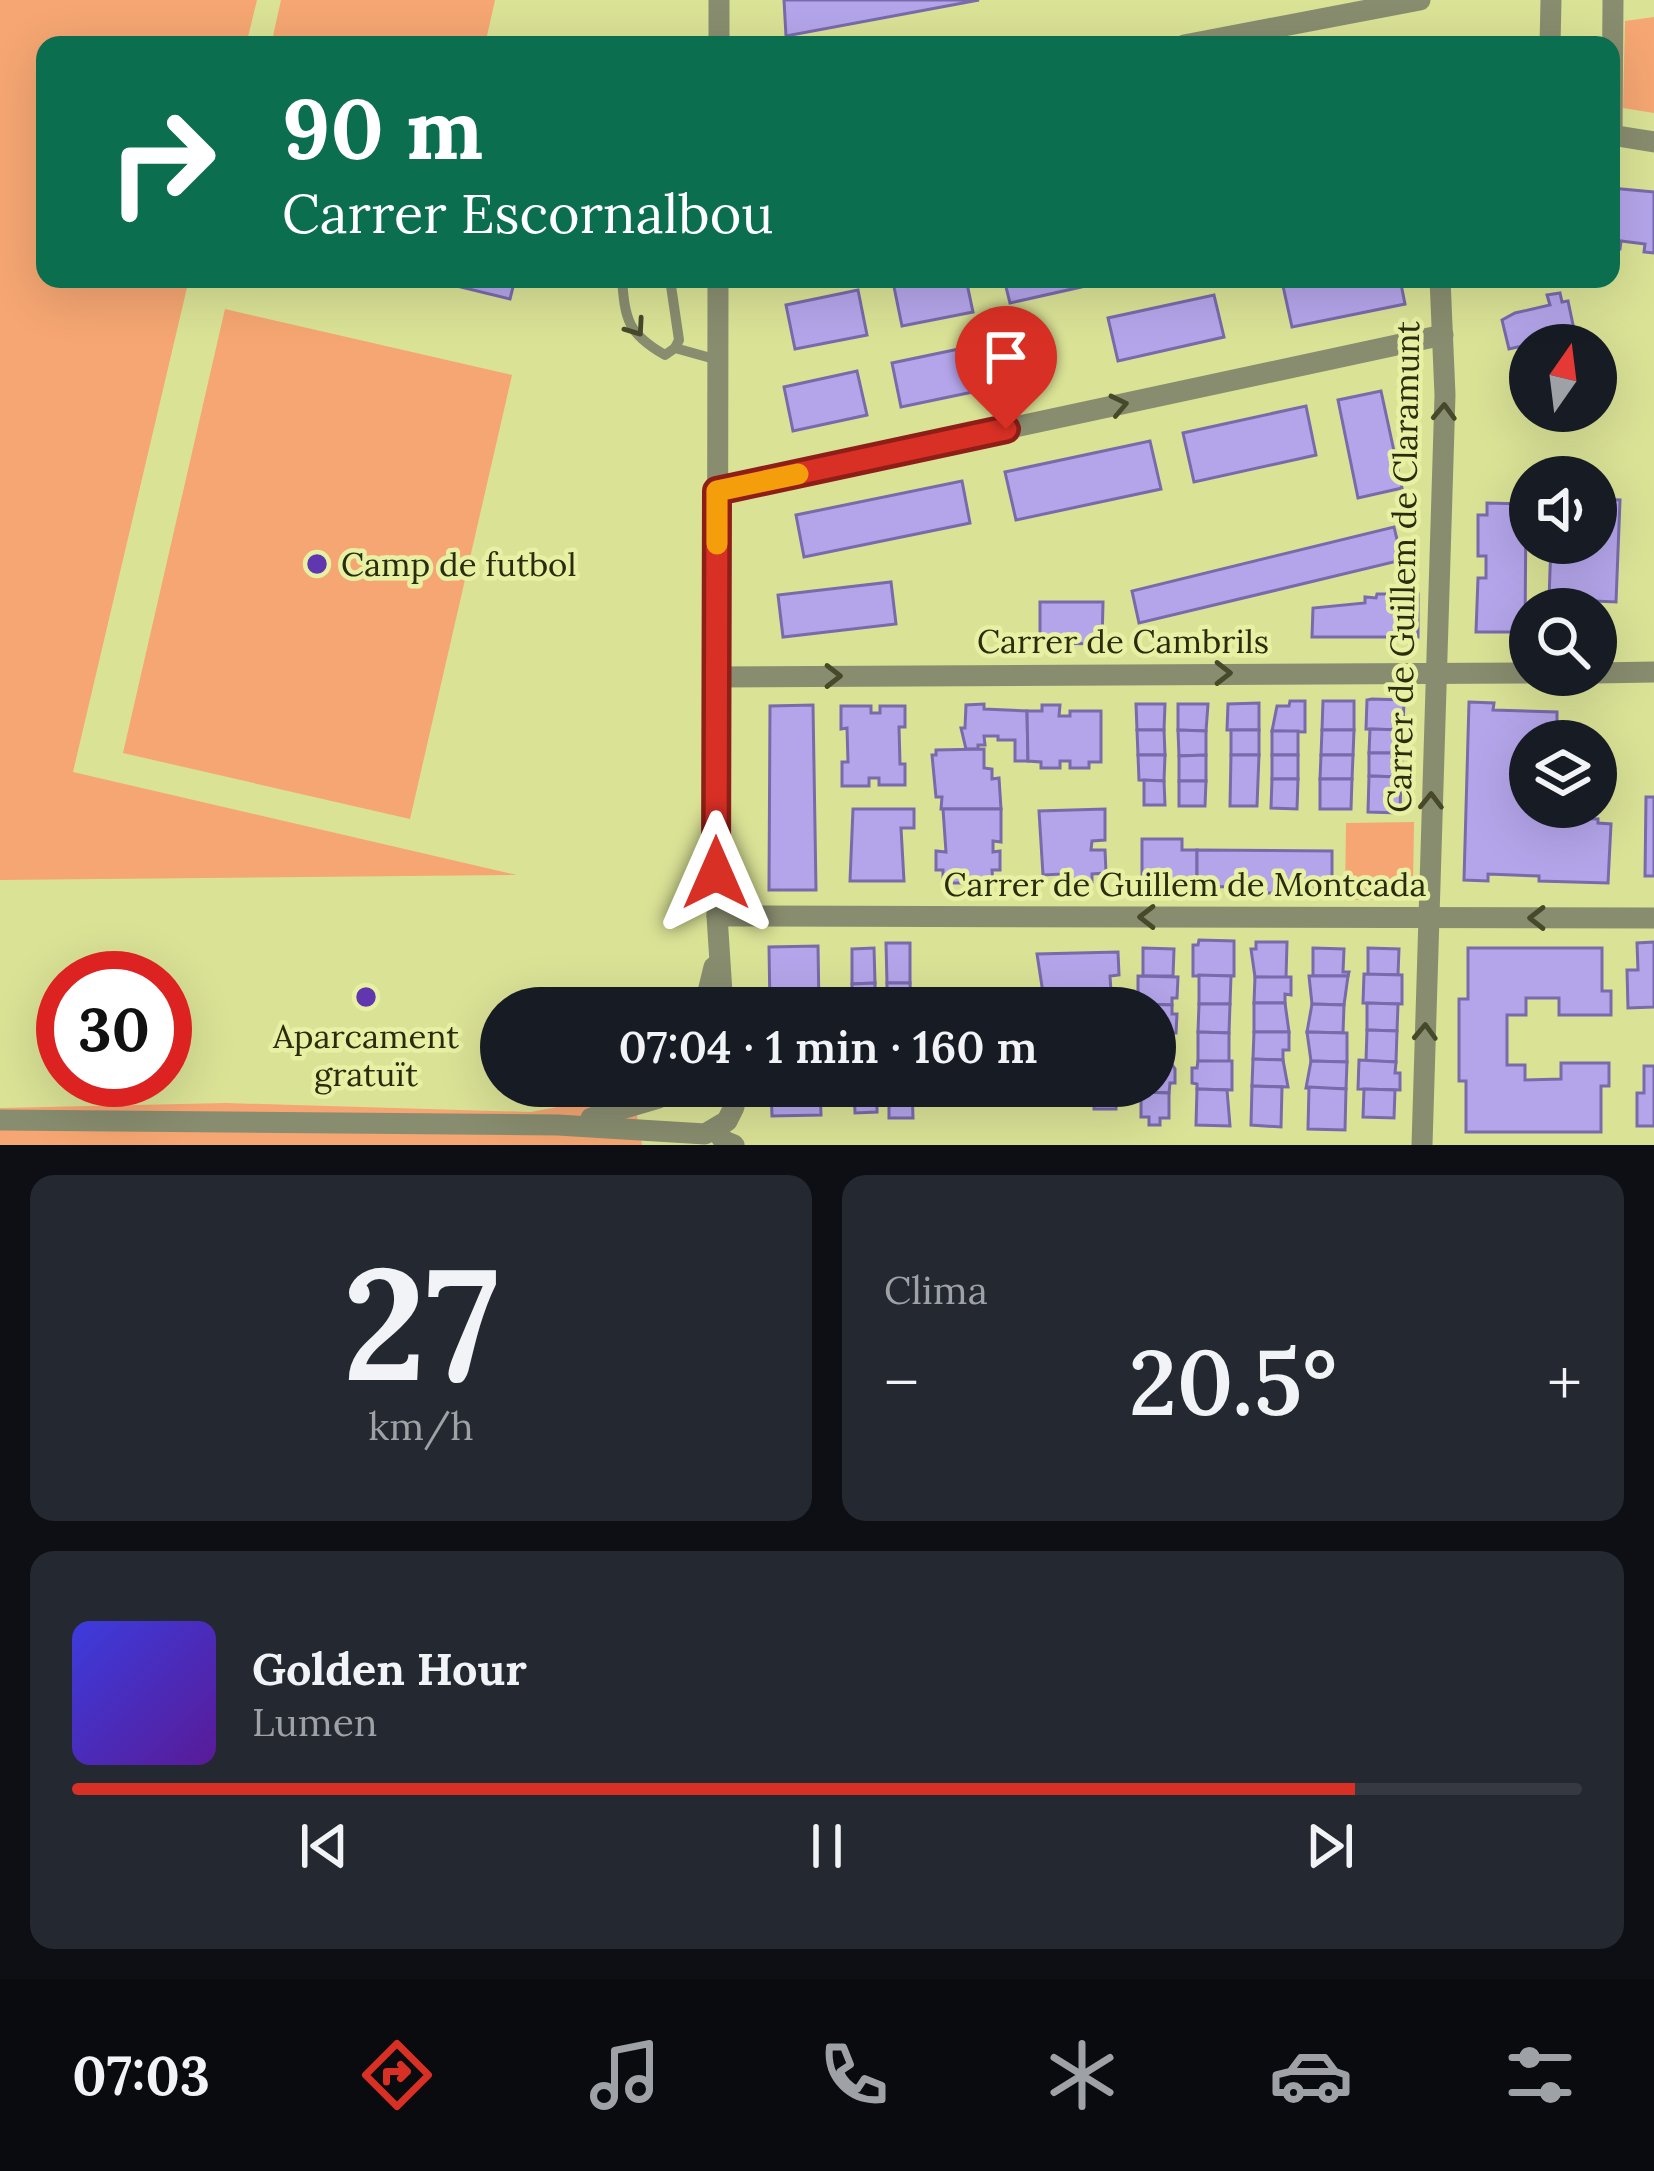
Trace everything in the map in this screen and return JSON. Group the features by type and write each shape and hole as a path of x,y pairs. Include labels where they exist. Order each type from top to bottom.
{"street":[{"path":"719,0 719,36"},
{"path":"1231,36 1420,0"},
{"path":"1550,36 1551,0"},
{"path":"1612,36 1613,0"},
{"path":"1620,136 1654,142"},
{"path":"718,288 716,916 721,987"},
{"name":"Carrer de Guillem de Claramunt","path":"1422,1145 1445,395 1440,288"},
{"path":"717,491 1443,335"},
{"path":"1617,673 1654,672"},
{"name":"Carrer de Cambrils","path":"716,677 1509,673"},
{"name":"Carrer de Guillem de Montcada","path":"716,916 1654,918"},
{"path":"709,987 717,955"},
{"path":"558,1125 630,1107"},
{"path":"662,1107 682,1131"},
{"path":"0,1120 558,1125 694,1134 716,1130 734,1107"},
{"path":"716,1130 734,1145"}],"lane":[{"path":"623,288 624,311 632,330 665,355 679,340 671,288"},
{"path":"675,348 718,361"}],"shaded area":[{"path":"0,0 257,0 248,36 36,36 36,288 187,288 73,772 517,875 0,880"},
{"path":"281,0 495,0 487,36 273,36"},
{"path":"1654,17 1654,113 1623,108 1625,21"},
{"name":"Camp de futbol","path":"225,309 512,375 410,819 123,753"},
{"path":"1414,822 1413,886 1400,899 1345,900 1346,823"},
{"path":"226,1103 531,1112 558,1107 635,1107 642,1145 0,1145 0,1108"}],"building":[{"path":"784,0 979,0 786,36"},
{"path":"1620,189 1654,192 1654,253 1644,252 1645,244 1621,241 1620,249"},
{"path":"465,288 513,288 510,299"},
{"path":"894,288 968,288 973,312 902,326"},
{"path":"1006,288 1077,288 1010,303"},
{"path":"1283,288 1402,288 1405,304 1292,327"},
{"path":"858,290 867,335 795,349 786,305"},
{"path":"1560,293 1562,302 1568,301 1573,324 1509,324 1509,349 1502,320 1550,305 1547,295"},
{"path":"1214,295 1224,337 1118,361 1108,318"},
{"path":"997,341 1006,385 901,407 892,363"},
{"path":"857,371 867,415 793,431 784,387"},
{"path":"1381,391 1402,488 1358,498 1338,400"},
{"path":"1306,406 1316,455 1194,482 1183,433"},
{"path":"1150,441 1161,489 1016,520 1005,472"},
{"path":"962,481 970,523 804,557 796,515"},
{"path":"1620,500 1617,588 1549,588 1550,564 1617,564"},
{"path":"1487,503 1509,504 1509,564 1526,564 1525,588 1509,588 1509,632 1476,632 1478,578 1486,578 1486,556 1478,556 1478,515 1487,515"},
{"path":"1394,527 1402,560 1139,623 1132,591"},
{"path":"891,582 896,624 783,637 778,595"},
{"path":"1377,594 1418,594 1418,637 1312,637 1313,608 1365,603 1365,597 1376,598"},
{"path":"1040,602 1103,602 1102,644 1040,643"},
{"path":"1367,700 1404,700 1403,730 1366,729"},
{"path":"1290,701 1305,701 1305,732 1272,731 1277,706 1289,706"},
{"path":"1323,701 1354,701 1354,730 1322,730"},
{"path":"1469,702 1494,703 1493,710 1557,712 1557,720 1509,720 1509,828 1611,828 1608,883 1488,874 1488,881 1464,880"},
{"path":"1259,703 1259,730 1227,730 1228,704"},
{"path":"984,704 984,709 1027,711 1028,761 1015,761 1015,740 998,740 998,736 984,736 985,745 966,749 961,728 965,728 966,705"},
{"path":"1136,704 1165,704 1164,730 1137,730"},
{"path":"1178,704 1208,704 1206,731 1178,730"},
{"path":"813,705 816,890 769,890 770,706"},
{"path":"1042,705 1060,705 1059,716 1070,716 1070,711 1101,711 1101,762 1089,762 1089,768 1070,768 1070,761 1060,761 1060,768 1041,768 1041,762 1028,761 1027,711 1042,711"},
{"path":"841,706 871,706 871,713 880,713 880,706 905,706 905,727 899,727 905,785 879,785 879,778 869,778 869,786 842,786 842,762 848,762"},
{"path":"1370,729 1403,730 1402,753 1369,753"},
{"path":"1137,730 1164,730 1165,755 1138,755"},
{"path":"1178,730 1206,731 1206,755 1179,756"},
{"path":"1231,730 1259,730 1259,755 1231,755"},
{"path":"1322,730 1354,730 1353,755 1321,755"},
{"path":"1272,731 1298,731 1298,755 1272,755"},
{"path":"984,749 984,768 992,769 992,779 999,778 1001,809 941,809 932,755 936,750"},
{"path":"1369,753 1402,753 1401,777 1369,776"},
{"path":"1138,755 1165,755 1164,781 1139,780"},
{"path":"1206,755 1206,781 1179,781 1179,756"},
{"path":"1231,755 1259,755 1257,806 1230,806"},
{"path":"1272,755 1298,755 1298,779 1272,779"},
{"path":"1321,755 1353,755 1352,779 1320,779"},
{"path":"1369,776 1401,777 1400,813 1368,812"},
{"path":"1272,779 1298,779 1297,809 1271,808"},
{"path":"1320,779 1352,779 1351,809 1320,809"},
{"path":"1144,780 1164,781 1165,805 1144,805"},
{"path":"1179,781 1206,781 1205,806 1179,806"},
{"path":"1646,797 1654,797 1654,876 1645,876"},
{"path":"853,809 914,809 914,828 901,828 904,881 850,881"},
{"path":"943,809 1001,809 1001,842 993,841 993,852 1000,851 1000,870 992,870 993,883 943,883 943,870 936,870 936,851 946,852"},
{"path":"1105,809 1105,840 1092,841 1091,850 1105,850 1106,873 1092,874 1092,882 1062,882 1062,874 1043,875 1039,811"},
{"path":"1142,839 1182,839 1182,850 1197,850 1197,886 1166,887 1166,880 1142,881"},
{"path":"1197,850 1332,851 1332,887 1283,887 1283,893 1248,893 1248,886 1197,891"},
{"path":"1199,940 1234,941 1234,976 1193,976 1193,945"},
{"path":"1256,942 1287,942 1286,978 1255,977 1251,949 1256,949"},
{"path":"1654,942 1654,1007 1628,1008 1627,970 1638,970 1637,943"},
{"path":"886,943 910,943 910,983 887,983"},
{"path":"818,946 819,987 770,987 769,947"},
{"path":"874,948 875,983 852,984 852,949"},
{"path":"1143,948 1174,949 1173,976 1143,976"},
{"path":"1313,948 1344,949 1343,972 1349,972 1348,976 1313,976"},
{"path":"1368,948 1399,949 1398,975 1368,975"},
{"path":"1468,948 1602,948 1602,991 1611,991 1611,1015 1559,1015 1559,998 1526,998 1526,1015 1507,1015 1507,1065 1525,1065 1525,1080 1561,1079 1561,1063 1609,1063 1609,1086 1601,1086 1601,1132 1466,1132 1466,1081 1459,1081 1459,999 1468,999"},
{"path":"1118,952 1119,975 1110,976 1111,987 1042,987 1037,954"},
{"path":"1364,974 1402,975 1402,1004 1363,1003"},
{"path":"1199,975 1231,976 1230,1004 1199,1004"},
{"path":"1138,976 1178,977 1177,998 1176,987 1138,987"},
{"path":"1309,976 1348,976 1344,1005 1312,1004"},
{"path":"1255,977 1291,977 1291,995 1285,994 1285,1003 1254,1003"},
{"path":"887,983 910,983 910,987 887,987"},
{"path":"1254,1003 1285,1003 1289,1032 1254,1032"},
{"path":"1367,1003 1398,1004 1397,1031 1367,1030"},
{"path":"1199,1004 1230,1004 1229,1033 1198,1032"},
{"path":"1312,1004 1344,1005 1343,1033 1307,1032"},
{"path":"1367,1030 1397,1031 1396,1062 1366,1061"},
{"path":"1198,1032 1229,1033 1229,1062 1198,1061"},
{"path":"1254,1032 1289,1032 1289,1050 1283,1050 1283,1060 1253,1059"},
{"path":"1307,1032 1347,1033 1347,1062 1311,1061"},
{"path":"1253,1059 1283,1060 1288,1087 1252,1086"},
{"path":"1359,1060 1396,1062 1400,1090 1358,1089"},
{"path":"1198,1061 1232,1061 1232,1090 1197,1089 1192,1068 1197,1068"},
{"path":"1311,1061 1347,1062 1346,1089 1306,1088"},
{"path":"1644,1066 1654,1066 1654,1126 1637,1126 1637,1093 1644,1093"},
{"path":"1252,1086 1282,1087 1281,1127 1251,1125"},
{"path":"1309,1087 1346,1089 1345,1130 1308,1129"},
{"path":"1197,1089 1227,1090 1230,1126 1196,1125"},
{"path":"1364,1089 1395,1090 1394,1118 1363,1117"},
{"path":"772,1107 821,1107 821,1115 772,1116"},
{"path":"855,1107 877,1107 877,1112 855,1113"},
{"path":"889,1107 913,1107 913,1118 889,1118"},
{"path":"1141,1107 1169,1107 1169,1118 1160,1118 1160,1125 1149,1125 1149,1117 1141,1117"}],"slow traffic":[{"path":"717,544 717,491 798,474"}],"place":[{"name":"Camp de futbol","path":"317,564"},
{"name":"Aparcament gratuït","path":"366,997"}],"route":[{"path":"716,873 717,491 1006,429"}]}
